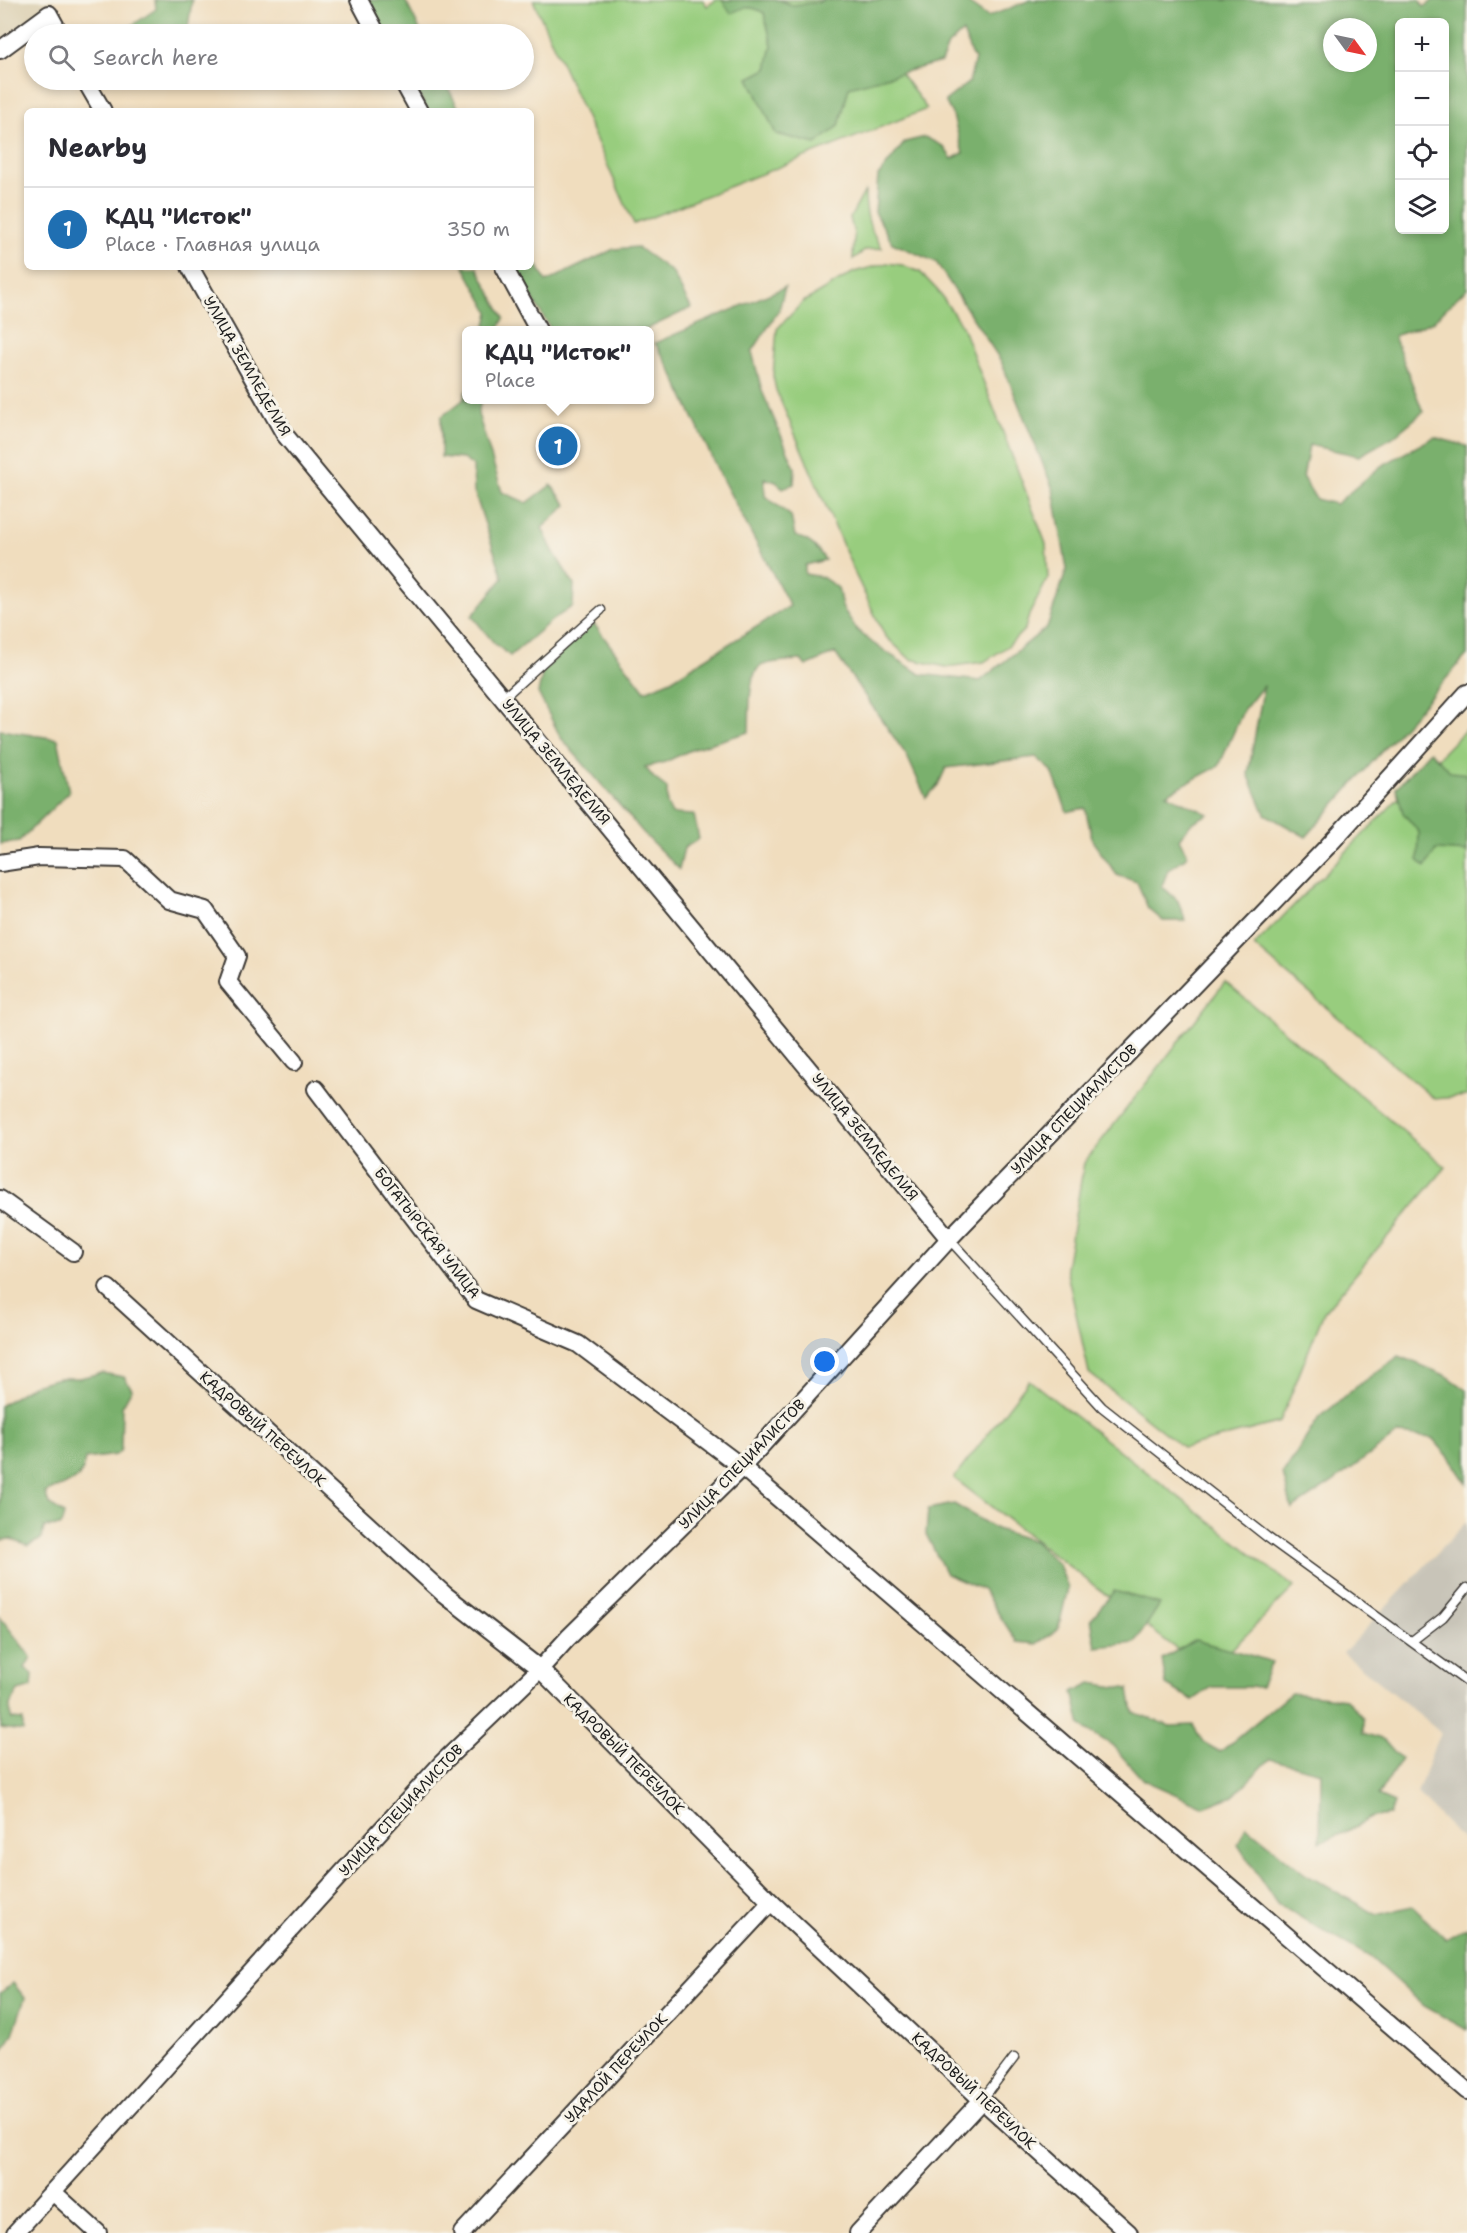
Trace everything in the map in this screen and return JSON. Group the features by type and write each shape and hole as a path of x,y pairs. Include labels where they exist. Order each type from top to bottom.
{"street":[{"path":"359,0 372,24"},
{"path":"35,24 48,14 54,24"},
{"path":"0,50 24,32"},
{"path":"91,90 101,108"},
{"path":"407,90 417,108"},
{"name":"УЛИЦА ЗЕМЛЕДЕЛИЯ","path":"192,270 285,435 949,1239"},
{"path":"506,270 536,326"},
{"name":"УЛИЦА СПЕЦИАЛИСТОВ","path":"15,2233 442,1763 540,1669 568,1638 742,1467 949,1239 1327,847 1467,693"},
{"path":"0,863 39,857 125,859 169,900 206,910 237,956 228,982 294,1062"},
{"name":"БОГАТЫРСКАЯ УЛИЦА","path":"316,1089 477,1300 578,1344 742,1467 1467,2091"},
{"path":"0,1199 73,1252"},
{"name":"КАДРОВЫЙ ПЕРЕУЛОК","path":"108,1288 444,1594 540,1669 771,1902 982,2100 1129,2233"},
{"name":"УДАЛОЙ ПЕРЕУЛОК","path":"462,2233 771,1902"},
{"path":"858,2233 982,2100"},
{"path":"53,2192 98,2233"}],"lane":[{"path":"502,698 601,610"},
{"path":"949,1239 1101,1407 1267,1537 1467,1682"},
{"path":"1412,1641 1443,1617 1467,1588"},
{"path":"982,2100 1014,2058"}],"shaded area":[{"path":"0,0 55,0 0,41"},
{"path":"1467,1521 1467,1845 1417,1793 1440,1732 1343,1653"}],"green space":[{"path":"155,0 192,0 188,24 134,24 156,9"},
{"path":"366,0 405,0 417,24 379,24"},
{"path":"533,0 703,0 707,6 716,0 847,0 927,109 634,224"},
{"path":"722,0 779,0 792,5 822,0 964,0 988,17 1030,0 1419,0 1424,7 1434,0 1467,0 1467,288 1432,322 1394,336 1423,412 1393,437 1359,456 1309,445 1303,478 1316,499 1336,504 1381,466 1434,437 1467,446 1467,655 1306,837 1265,814 1248,774 1264,685 1243,711 1219,766 1166,794 1208,814 1190,824 1179,839 1188,856 1168,870 1162,886 1178,901 1186,921 1163,921 1148,908 1137,882 1117,875 1093,842 1085,808 1067,812 1052,771 1036,757 946,768 938,785 926,798 907,756 835,653 806,666 801,660 763,665 754,675 752,684 749,732 695,748 665,762 645,767 667,788 667,804 672,814 694,815 699,839 684,848 679,869 647,837 561,738 538,693 543,671 594,624 645,691 671,680 790,606 719,473 671,370 655,343 785,287 779,310 752,352 762,391 795,468 794,484 783,488 776,482 764,478 765,496 791,516 795,536 809,542 822,555 825,560 805,565 805,574 822,577 838,588 842,607 857,630 920,674 980,681 1047,627 1067,569 1053,489 1001,361 936,262 892,243 875,212 878,176 905,142 925,137 943,146 952,159 963,153 953,116 945,101 969,82 975,59 963,32 948,45 941,62 849,87 839,126 816,144 776,134 749,78 767,69 772,45 764,13 755,9 740,9 731,14"},
{"path":"416,90 449,90 458,108 426,108"},
{"path":"865,191 869,221 882,248 866,250 853,259 854,234 850,218"},
{"path":"637,247 672,272 691,308 653,326 549,326 517,270 534,270 534,258 546,282 614,249"},
{"path":"887,263 902,265 920,272 938,291 962,326 1046,544 1048,578 1029,615 1025,629 1008,646 984,662 946,667 910,659 885,636 856,576 776,390 773,376 777,329 803,302 854,272"},
{"path":"466,270 479,270 504,318 500,326 486,326 489,312"},
{"path":"462,401 462,404 480,404 478,414 502,492 527,503 551,485 567,505 542,528 574,585 573,606 551,621 510,656 494,643 472,616 503,578 474,491 473,466 463,459 441,457 441,417"},
{"path":"1467,728 1467,1096 1434,1099 1254,946"},
{"path":"0,730 58,739 69,792 19,841 0,844"},
{"path":"1430,751 1451,772 1467,774 1467,852 1436,850 1425,867 1418,860 1419,832 1403,813 1396,788"},
{"path":"1225,982 1446,1167 1324,1312 1280,1422 1184,1448 1089,1373 1066,1268 1084,1163"},
{"path":"1399,1356 1447,1376 1467,1390 1467,1484 1449,1457 1432,1438 1398,1434 1292,1509 1283,1474 1318,1419 1361,1383"},
{"path":"102,1373 124,1377 132,1389 122,1407 121,1450 116,1455 85,1459 77,1479 45,1493 49,1504 64,1514 61,1526 44,1527 42,1539 28,1546 11,1539 0,1542 0,1406 33,1385 59,1378 79,1378"},
{"path":"1029,1380 1294,1587 1208,1673 954,1478"},
{"path":"954,1504 996,1529 1034,1541 1059,1565 1068,1588 1058,1630 1036,1644 1017,1642 983,1590 946,1574 926,1534 928,1509"},
{"path":"1114,1591 1160,1604 1135,1643 1096,1647 1091,1619"},
{"path":"0,1617 31,1657 25,1668 33,1674 32,1687 18,1691 10,1705 11,1719 23,1720 23,1731 1,1728"},
{"path":"1195,1640 1272,1662 1261,1687 1212,1687 1193,1700 1166,1685 1162,1659"},
{"path":"1091,1683 1129,1689 1133,1712 1170,1726 1193,1725 1203,1742 1220,1752 1291,1693 1346,1699 1363,1718 1363,1733 1384,1740 1401,1759 1378,1796 1394,1803 1390,1815 1372,1817 1346,1832 1320,1842 1321,1772 1270,1759 1233,1796 1204,1807 1143,1780 1112,1745 1081,1726 1073,1692"},
{"path":"1246,1826 1305,1874 1377,1915 1412,1906 1446,1939 1467,1927 1467,2030 1424,2006 1370,1957 1277,1904 1238,1845"},
{"path":"13,1983 25,1998 13,2034 0,2056 0,1993"}],"place":[{"name":"КДЦ \"Исток\"","path":"558,446"}]}
